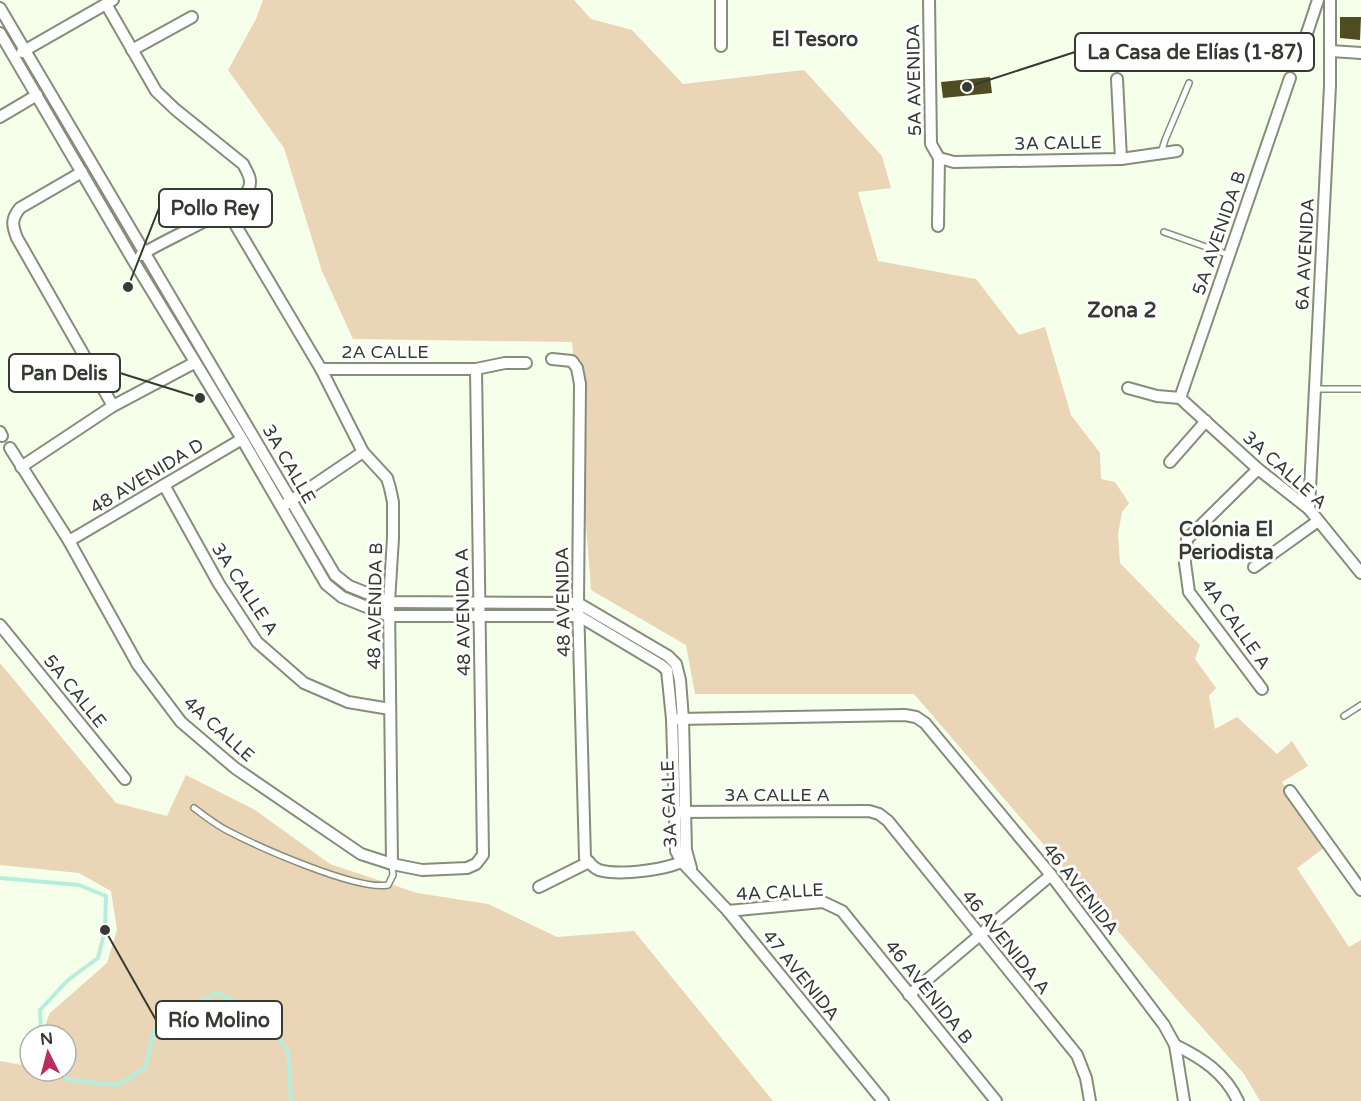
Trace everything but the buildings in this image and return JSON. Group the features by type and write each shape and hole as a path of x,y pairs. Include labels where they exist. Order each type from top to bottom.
{"street":[{"path":"721,0 721,46"},
{"name":"5A AVENIDA","path":"929,0 931,144 939,158 938,226"},
{"path":"1296,63 1318,0"},
{"name":"6A AVENIDA","path":"1310,509 1331,51 1330,0"},
{"path":"14,57 109,2 132,50 156,91 243,164 249,175 248,193 226,209 133,260"},
{"name":"3A CALLE","path":"0,8 335,575 349,586 389,602 578,603 668,656 675,664 680,680 679,812 685,860 693,871"},
{"path":"132,50 192,16"},
{"name":"3A CALLE","path":"0,33 326,584 342,597 389,616 579,616 667,670 678,719"},
{"path":"1331,51 1361,53"},
{"name":"5A AVENIDA B","path":"1180,398 1290,78"},
{"path":"1117,79 1121,159"},
{"path":"0,117 37,95"},
{"name":"3A CALLE","path":"939,158 954,162 1121,159 1177,151"},
{"path":"82,172 21,208 14,216 12,224 17,238 113,406"},
{"name":"2A CALLE","path":"226,209 321,369 476,369 506,363 526,363"},
{"name":"48 AVENIDA","path":"552,360 572,361 577,368 580,384 578,603 584,852 589,862"},
{"path":"21,467 113,406 194,363"},
{"name":"48 AVENIDA B","path":"321,369 363,452 387,478 393,502 389,602 392,864"},
{"name":"48 AVENIDA A","path":"476,369 483,855"},
{"path":"1128,388 1157,396 1180,398"},
{"name":"3A CALLE A","path":"1180,398 1258,468 1310,509 1361,573"},
{"path":"1170,462 1206,421"},
{"name":"48 AVENIDA D","path":"69,541 242,439"},
{"name":"4A CALLE","path":"10,448 69,541 138,665 181,722 235,768 361,854 392,864 422,870 467,868 476,864 483,855"},
{"path":"281,508 363,452"},
{"name":"4A CALLE A","path":"1258,468 1187,539 1186,578 1189,592 1262,689"},
{"name":"3A CALLE A","path":"164,485 219,584 256,642 304,683 348,702 390,709"},
{"path":"1254,567 1318,521"},
{"name":"5A CALLE","path":"0,624 125,779"},
{"name":"46 AVENIDA","path":"678,719 905,715 916,717 925,723 1051,875 1164,1025 1175,1045 1184,1101"},
{"path":"1290,791 1361,890"},
{"name":"3A CALLE A","path":"679,812 869,811 879,814"},
{"name":"46 AVENIDA A","path":"879,814 888,821 1077,1055 1086,1078 1090,1101"},
{"path":"538,886 589,862 596,870 617,872 653,869 685,860"},
{"name":"47 AVENIDA","path":"693,871 883,1101"},
{"path":"909,995 1051,875"},
{"name":"4A CALLE","path":"728,911 823,902 834,905"},
{"name":"46 AVENIDA B","path":"834,905 842,911 996,1101"},
{"path":"1175,1045 1196,1055 1215,1069 1228,1083 1238,1101"}],"lane":[{"path":"1161,153 1189,83"},
{"path":"1164,232 1229,255"},
{"path":"1315,389 1361,389"},
{"path":"1344,716 1361,705"},
{"path":"194,808 227,831 310,867 351,880 388,885 393,875 392,864"}],"shaded area":[{"path":"263,0 574,0 591,19 632,30 683,84 804,70 882,156 891,188 858,192 878,261 976,279 1019,335 1045,327 1071,415 1100,453 1101,479 1115,482 1129,503 1122,512 1118,534 1120,563 1200,645 1195,659 1216,688 1209,696 1215,729 1237,717 1277,754 1292,741 1308,766 1282,782 1324,848 1297,868 1349,947 1361,940 1361,1101 1260,1101 1244,1074 914,694 695,694 686,645 591,590 572,342 353,339 322,271 284,148 228,70 256,19"},
{"path":"0,663 116,803 167,816 186,775 255,810 330,864 417,893 488,904 557,937 634,931 773,1101 0,1101 0,1061 18,1064 18,1083 78,1083 78,1023 46,1023 50,1013 107,963 117,930 111,891 79,873 0,865"}],"waterway":[{"path":"0,878 79,885 106,896 105,930 98,958 68,980 40,1010 41,1023"},
{"path":"78,1081 117,1085 145,1068 154,1031 191,1005 217,993 259,1012 288,1051 291,1101"}],"place":[{"name":"La Casa de Elías (1-87)","path":"967,87"},
{"name":"Pollo Rey","path":"128,287"},
{"name":"Pan Delis","path":"200,398"},
{"name":"Río Molino","path":"105,930"}],"district":[{"name":"El Tesoro","path":"815,40"},
{"name":"Zona 2","path":"1122,310"},
{"name":"Colonia El Periodista","path":"1226,542"}]}
